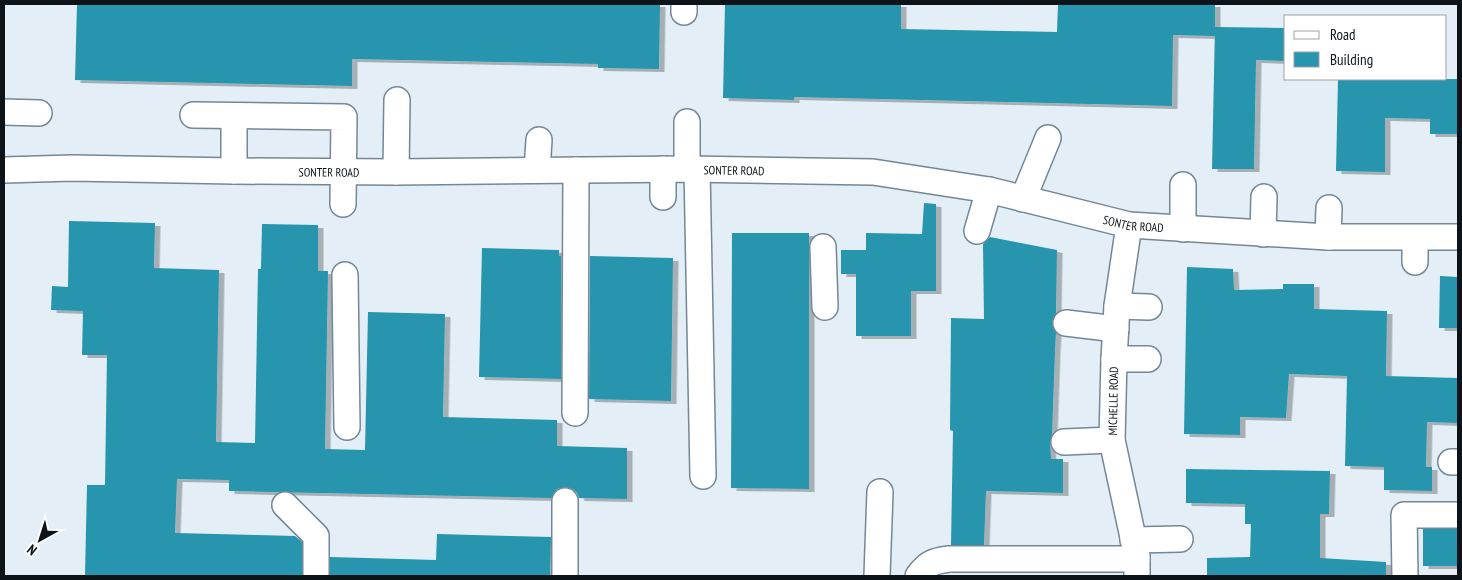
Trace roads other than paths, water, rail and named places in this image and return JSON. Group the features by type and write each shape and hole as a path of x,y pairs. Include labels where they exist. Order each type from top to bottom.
{"street":[{"path":"396,172 397,100"},
{"path":"4,112 39,113"},
{"path":"193,115 344,117 343,204"},
{"path":"234,116 234,171"},
{"path":"687,122 682,169 703,476"},
{"path":"1023,199 1048,138"},
{"path":"537,170 539,140"},
{"name":"SONTER ROAD","path":"4,170 72,168 396,172 682,169 873,172 989,190 1128,225 1328,237 1415,250 1458,238"},
{"path":"663,197 682,169"},
{"path":"575,414 576,170"},
{"path":"1183,185 1183,229"},
{"path":"977,231 989,190"},
{"path":"1263,234 1264,197"},
{"path":"1328,237 1329,208"},
{"name":"MICHELLE ROAD","path":"1128,225 1116,318 1112,440 1136,558"},
{"path":"824,247 825,307"},
{"path":"345,275 347,427"},
{"path":"1066,322 1116,318 1149,307"},
{"path":"1114,359 1148,359"},
{"path":"1064,442 1112,440"},
{"path":"877,576 880,492"},
{"path":"565,501 565,576"},
{"path":"285,505 316,536 316,576"},
{"path":"1405,576 1404,515 1458,515"},
{"path":"918,576 934,560 949,558 1136,558 1180,539"}]}
